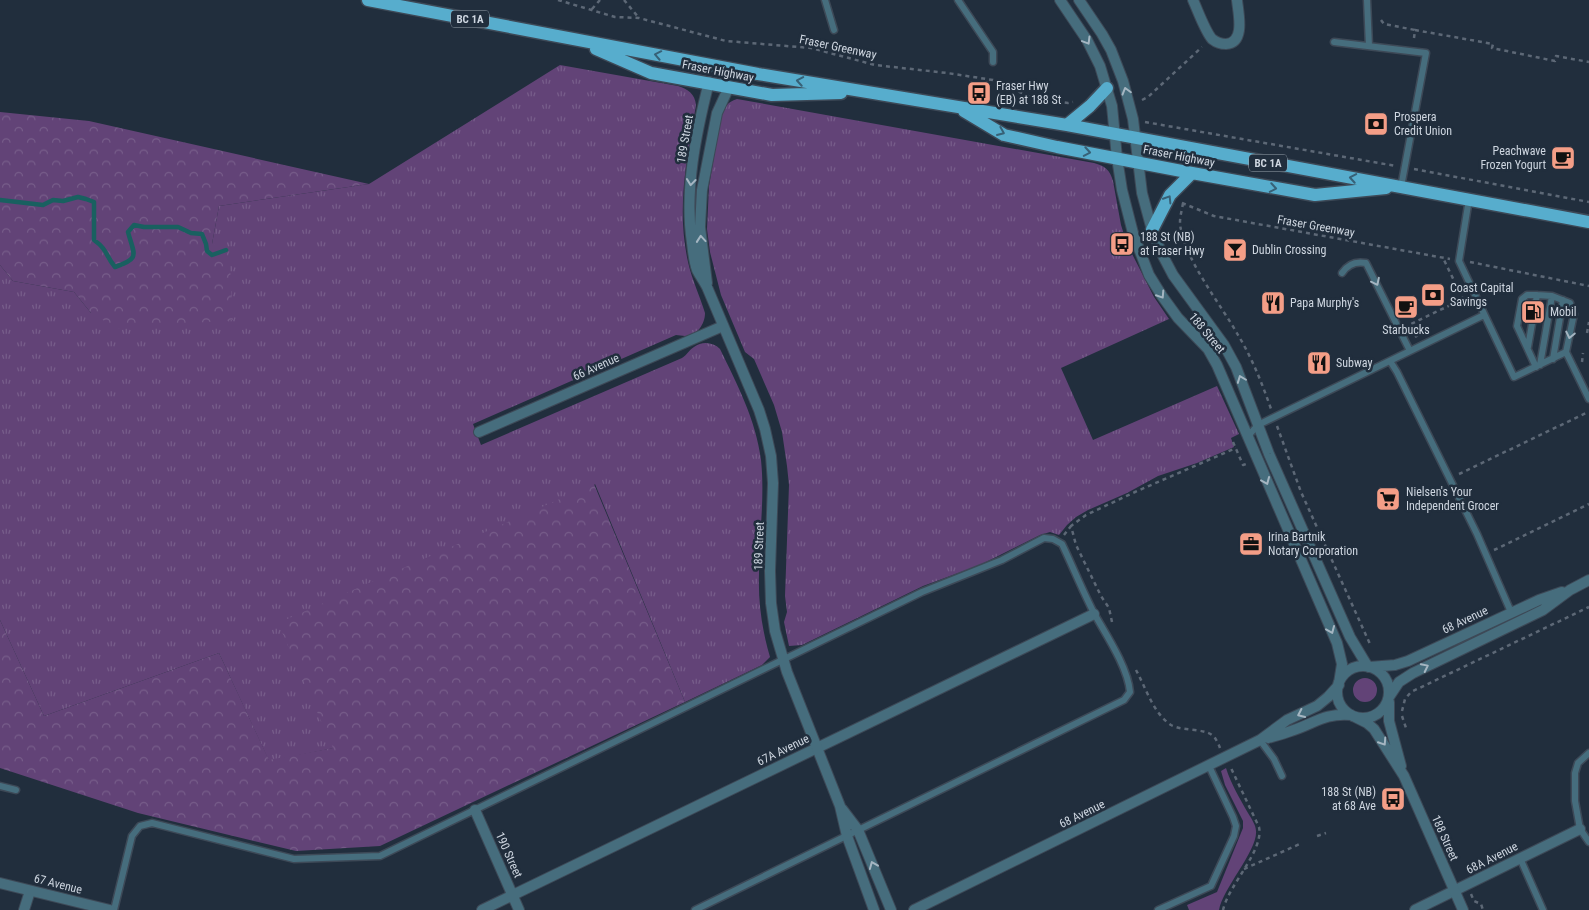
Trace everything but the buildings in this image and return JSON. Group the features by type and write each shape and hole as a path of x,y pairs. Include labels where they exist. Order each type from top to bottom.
{"main road":[{"name":"Fraser Highway","path":"368,0 758,74 1067,125 1589,222"},
{"name":"Fraser Highway","path":"572,39 651,72 772,95 866,92"},
{"path":"708,82 712,79 726,76 758,74"},
{"path":"1067,125 1090,106 1107,88"},
{"name":"Fraser Highway","path":"959,108 1004,135 1057,147 1315,196 1401,187"},
{"path":"1152,230 1170,194 1192,173"}],"street":[{"name":"188 Street","path":"1060,0 1094,53 1107,88 1113,116 1119,180 1139,251 1149,275 1162,296 1178,318 1208,350 1217,365 1336,643 1342,664 1339,684"},
{"name":"188 Street","path":"1079,0 1102,34 1117,65 1130,104 1142,193 1152,230 1163,256 1174,275 1224,345 1236,367 1269,454 1350,636 1368,667"},
{"path":"1194,0 1212,38 1219,44 1230,44 1237,38 1240,30 1237,0"},
{"name":"189 Street","path":"708,82 692,169 690,227 694,259 759,410 771,456 773,483 770,571 771,603 775,631 783,660 840,806 847,836 874,910"},
{"name":"189 Street","path":"707,287 700,227 702,190 717,113 730,87"},
{"name":"66 Avenue","path":"478,432 723,326"},
{"name":"68 Avenue","path":"1389,698 1399,682 1413,673 1543,610 1570,590 1589,580"},
{"name":"68 Avenue","path":"1368,667 1395,665 1408,661 1511,612 1570,590"},
{"name":"67A Avenue","path":"482,910 1094,614"},
{"path":"1358,667 1368,667 1380,672 1386,679 1389,698 1385,707 1375,716 1362,718 1352,716 1339,702 1337,693 1339,684 1342,677 1349,670 1358,667"},
{"name":"68 Avenue","path":"914,910 1260,740 1287,720 1317,706 1339,684"},
{"name":"188 Street","path":"1389,698 1389,721 1404,776 1462,910"},
{"name":"68 Avenue","path":"1260,740 1292,731 1323,717 1337,714 1352,716"},
{"name":"188 Street","path":"1352,716 1368,723 1374,729 1404,776"},
{"name":"189 Street","path":"840,806 858,830 891,910"},
{"name":"190 Street","path":"475,810 519,910"},
{"name":"68A Avenue","path":"1415,910 1580,829"},
{"name":"67 Avenue","path":"0,883 112,910"},
{"path":"24,910 30,890"}],"lane":[{"path":"825,0 834,30"},
{"path":"958,0 993,52 993,62"},
{"path":"1366,0 1369,46"},
{"path":"1334,42 1426,53 1401,187"},
{"path":"1468,199 1459,261 1514,377 1566,352"},
{"path":"1342,273 1352,263 1366,263 1410,351"},
{"path":"1538,366 1517,326 1522,299 1527,295 1536,294 1552,296 1563,300 1573,308 1574,314 1566,352 1589,399"},
{"path":"1527,348 1536,294"},
{"path":"1538,366 1552,296"},
{"path":"1553,359 1563,300"},
{"path":"1248,436 1258,425 1484,315"},
{"path":"1390,361 1477,534 1511,612"},
{"path":"112,910 132,836 140,826 152,823 294,860 380,856 922,592 1002,560 1044,538 1053,539 1062,544 1094,614 1105,630 1126,676 1130,692 1124,700 695,910"},
{"path":"1260,740 1274,759 1282,776"},
{"path":"1589,753 1578,763 1575,773 1575,804 1580,829 1589,842"},
{"path":"1158,910 1211,886 1234,836 1236,826 1209,766"},
{"path":"0,786 16,790"},
{"path":"1520,858 1543,910"}],"path":[{"name":"Fraser Greenway","path":"558,0 615,17 639,18 726,41 811,48 875,64 947,72 993,80 1035,99 1074,102"},
{"path":"592,10 600,0"},
{"path":"624,0 639,18"},
{"path":"1381,20 1384,24 1493,44 1492,48 1555,61 1556,56 1589,62"},
{"path":"1414,38 1415,30"},
{"path":"1142,100 1148,97 1202,47"},
{"path":"1143,121 1393,166"},
{"path":"1419,170 1589,202 1589,196"},
{"name":"Fraser Greenway","path":"1179,202 1214,216 1452,259"},
{"path":"1184,203 1180,222 1185,243 1195,264 1249,354 1271,407"},
{"path":"1410,339 1417,336 1411,324 1463,298 1443,258"},
{"path":"1470,262 1589,286"},
{"path":"1587,333 1589,322"},
{"path":"1457,475 1586,413"},
{"path":"1279,432 1305,500 1374,651"},
{"path":"1233,442 1243,465 1251,462"},
{"path":"1114,625 1109,608 1101,596 1076,545 1071,526 1086,515 1236,448"},
{"path":"1494,550 1589,504"},
{"path":"1399,731 1406,728 1402,715 1405,699 1411,692 1589,607"},
{"path":"1135,667 1162,717 1177,728 1206,732 1214,736 1218,744"},
{"path":"1317,836 1326,833"},
{"path":"1243,869 1302,843"},
{"path":"1474,901 1481,904 1483,910"}],"green space":[{"path":"560,65 678,86 688,90 693,95 696,105 684,183 683,222 688,262 705,317 700,329 693,334 685,336 676,335 473,424 481,445 682,358 697,345 707,343 720,349 745,403 755,431 761,460 759,595 770,657 762,665 685,702 595,484 334,748 269,761 219,653 44,716 0,620 0,265 13,281 74,292 91,313 212,244 219,206 369,184"},
{"path":"737,99 1094,163 1104,167 1109,171 1113,181 1121,225 1127,244 1154,297 1169,319 1061,368 1093,440 1217,386 1239,434 1231,438 1234,447 1197,463 1158,476 1127,493 1088,510 1076,517 1059,535 1050,532 1040,535 980,565 923,586 802,645 789,646 784,622 787,612 785,596 789,485 782,432 774,405 754,359 745,352 721,295 710,252 707,229 709,186 721,116 727,105"},
{"path":"0,112 89,121 369,184 219,206 212,244 229,248 233,320 118,329 91,313 74,292 13,281 0,265"},
{"path":"594,484 685,702 380,846 296,851 138,813 0,768 0,620 44,716 219,653 269,760 333,748 278,623"},
{"path":"1365,678 1374,681 1377,690 1374,699 1365,702 1356,699 1353,690 1356,681"},
{"path":"1226,768 1230,780 1254,824 1256,831 1255,839 1219,910 1189,910 1187,905 1217,892 1243,828 1243,821 1225,785 1221,771"}],"waterway":[{"path":"0,200 43,205 53,200 63,201 78,197 94,202 94,240 104,250 115,267 129,261 134,255 128,232 134,225 144,227 178,227 191,233 202,234 207,251 212,255 226,250"}],"place":[{"name":"Fraser Hwy (EB) at 188 St","path":"979,93"},
{"name":"Prospera Credit Union","path":"1376,124"},
{"name":"Peachwave Frozen Yogurt","path":"1563,158"},
{"name":"188 St (NB) at Fraser Hwy","path":"1122,244"},
{"name":"Dublin Crossing","path":"1235,250"},
{"name":"Coast Capital Savings","path":"1433,295"},
{"name":"Papa Murphy's","path":"1273,303"},
{"name":"Starbucks","path":"1406,307"},
{"name":"Mobil","path":"1533,312"},
{"name":"Subway","path":"1319,363"},
{"name":"Nielsen's Your Independent Grocer","path":"1388,499"},
{"name":"Irina Bartnik Notary Corporation","path":"1251,544"},
{"name":"188 St (NB) at 68 Ave","path":"1393,799"}]}
